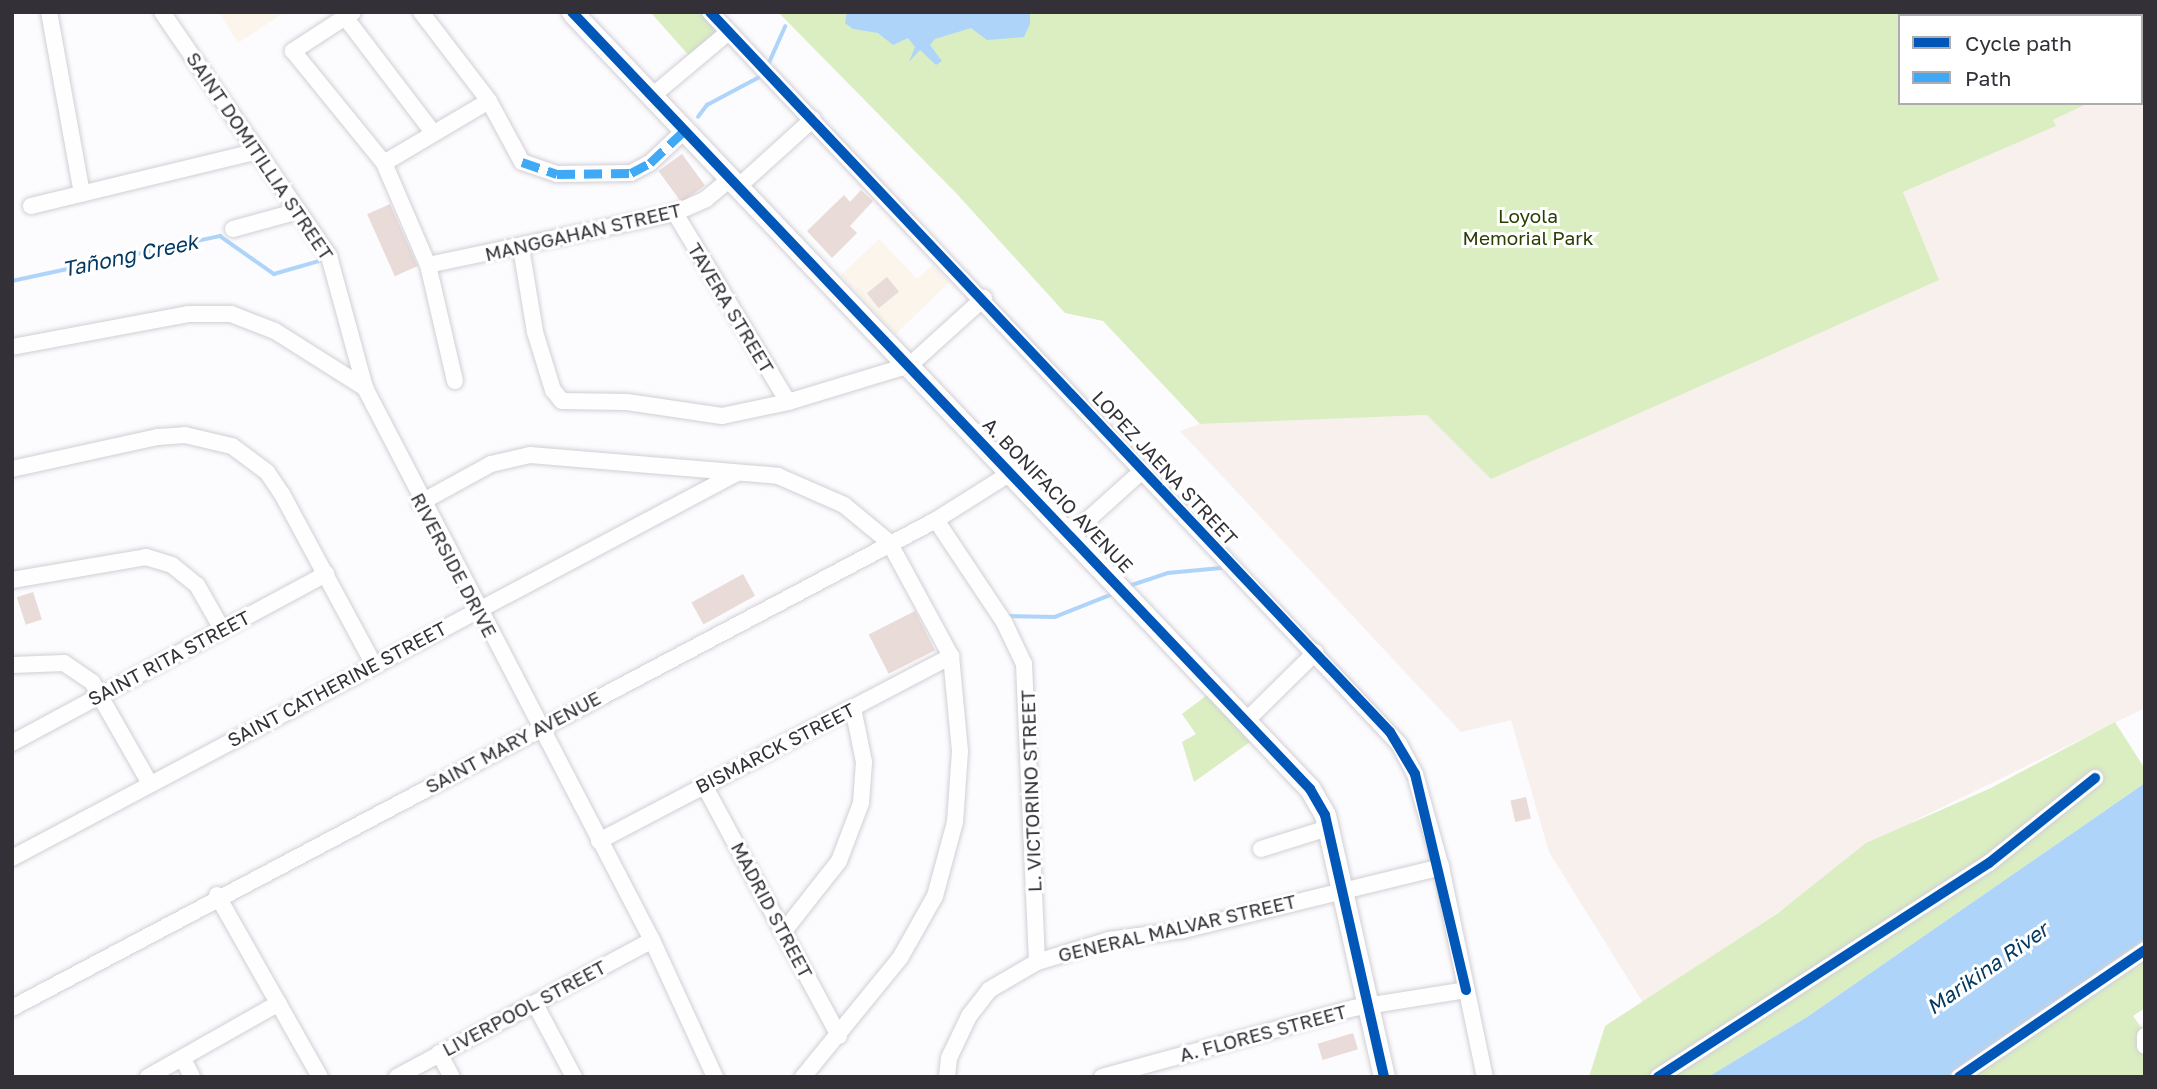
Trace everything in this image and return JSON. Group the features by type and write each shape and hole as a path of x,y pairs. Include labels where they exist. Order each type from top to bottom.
{"main road":[{"name":"A. BONIFACIO AVENUE","path":"572,12 1248,719 1310,789 1328,828 1384,1077"}],"street":[{"path":"49,12 82,193"},
{"name":"SAINT DOMITILLIA STREET","path":"162,12 329,256 338,275 365,388"},
{"path":"421,12 489,101 522,162 557,174 631,173 650,163 684,131"},
{"name":"LOPEZ JAENA STREET","path":"710,12 726,34 813,119 984,298 1142,471 1316,652 1406,754 1441,867 1485,1077"},
{"path":"432,131 349,15 293,51 384,163 428,265 455,381"},
{"path":"652,97 726,34"},
{"path":"384,163 432,131 489,101"},
{"name":"MANGGAHAN STREET","path":"428,265 521,248 675,214 734,183 813,119"},
{"path":"31,206 258,151"},
{"path":"233,229 299,211"},
{"name":"TAVERA STREET","path":"675,214 788,402"},
{"path":"521,248 536,332 553,390 562,401 627,402 722,416 788,402 910,365 984,298"},
{"path":"12,347 188,314 231,314 275,331 365,388"},
{"name":"RIVERSIDE DRIVE","path":"365,388 420,503 652,940 715,1077"},
{"path":"12,469 158,437 211,438 232,446 267,472 326,574 374,666"},
{"path":"420,503 491,464 530,455 778,476 844,505 889,541 951,656 960,751 955,822 935,896 900,958 803,1077"},
{"path":"1072,534 1142,471"},
{"name":"SAINT MARY AVENUE","path":"12,1008 217,895 541,728 889,541 936,520 1012,472"},
{"name":"SAINT CATHERINE STREET","path":"12,858 149,782 737,473"},
{"name":"L. VICTORINO STREET","path":"936,520 1004,622 1024,664 1037,962"},
{"path":"12,580 146,557 172,565 197,584 222,629"},
{"name":"SAINT RITA STREET","path":"12,743 326,574"},
{"path":"1248,719 1316,652"},
{"name":"BISMARCK STREET","path":"599,841 951,656"},
{"path":"12,665 46,659 64,663 101,694 149,782"},
{"path":"784,931 839,861 861,803 864,762 853,708"},
{"path":"1658,1077 1989,863 2095,778"},
{"name":"MADRID STREET","path":"704,785 839,1036"},
{"path":"1261,849 1328,828"},
{"name":"GENERAL MALVAR STREET","path":"947,1077 949,1058 969,1016 989,990 1037,962 1090,945 1183,930 1342,889 1441,867"},
{"path":"217,895 320,1077"},
{"name":"LIVERPOOL STREET","path":"397,1077 652,940"},
{"path":"1959,1077 2145,950"},
{"name":"A. FLORES STREET","path":"1102,1077 1368,1008 1466,990"},
{"path":"148,1077 279,1003"},
{"path":"535,1004 574,1077"},
{"path":"2145,1036 2145,1046"},
{"path":"439,1053 452,1077"},
{"path":"183,1059 192,1077"}],"shaded area":[{"path":"219,12 285,12 238,43"},
{"path":"2145,77 2145,708 1914,821 1643,1003 1549,852 1511,720 1461,732 1180,431 1200,424 1427,415 1938,279 1903,192 2055,126 2053,120 2085,105 2143,105"},
{"path":"879,239 917,279 933,265 949,282 896,334 841,275"}],"green space":[{"path":"705,12 721,34 692,59 652,14"},
{"name":"Loyola Memorial Park","path":"778,12 2145,12 2145,77 2143,14 1898,14 1898,105 2085,105 2053,120 2056,126 1903,192 1939,280 1491,479 1427,415 1200,424 1103,321 1065,313 956,193"},
{"path":"1207,695 1250,742 1194,782 1182,742 1196,734 1182,714"},
{"path":"2115,722 2145,769 2145,783 1807,1017 1708,1077 1589,1077 1605,1026 1778,913 1866,843 1991,788"},
{"path":"2145,939 2145,1008 2133,1016 2145,1033 2145,1077 1948,1077"}],"water":[{"path":"847,12 1030,12 1030,24 1024,37 987,40 971,28 935,39 930,45 942,61 936,65 920,50 909,62 915,47 908,38 893,45 878,33 853,29 845,23"},
{"name":"Marikina River","path":"2145,783 2145,939 1948,1077 1708,1077 1807,1017"}],"building":[{"path":"682,154 705,186 681,203 659,171"},
{"path":"861,190 873,201 850,226 857,233 832,258 807,231 844,195 850,202"},
{"path":"390,204 418,266 395,276 367,214"},
{"path":"887,277 899,292 879,308 867,293"},
{"path":"743,574 755,596 704,624 691,603"},
{"path":"33,592 42,620 26,625 17,597"},
{"path":"915,611 935,650 889,674 869,635"},
{"path":"1526,797 1531,818 1515,822 1510,801"},
{"path":"1353,1033 1358,1049 1323,1060 1318,1044"}],"waterway":[{"name":"Tañong Creek","path":"768,65 785,27"},
{"name":"Tañong Creek","path":"698,117 707,105 758,78"},
{"name":"Tañong Creek","path":"12,281 220,236 274,274 319,261"},
{"path":"1129,586 1168,573 1221,568"},
{"path":"1006,616 1055,617 1113,594"}],"marked path":[{"path":"522,162 557,174 631,173 650,163 684,131"}],"cycle path":[{"path":"572,12 1310,789 1325,815 1384,1077"},
{"path":"710,12 1390,732 1415,774 1466,990"},
{"path":"1658,1077 1989,863 2095,778"},
{"path":"1959,1077 2145,950"}]}
